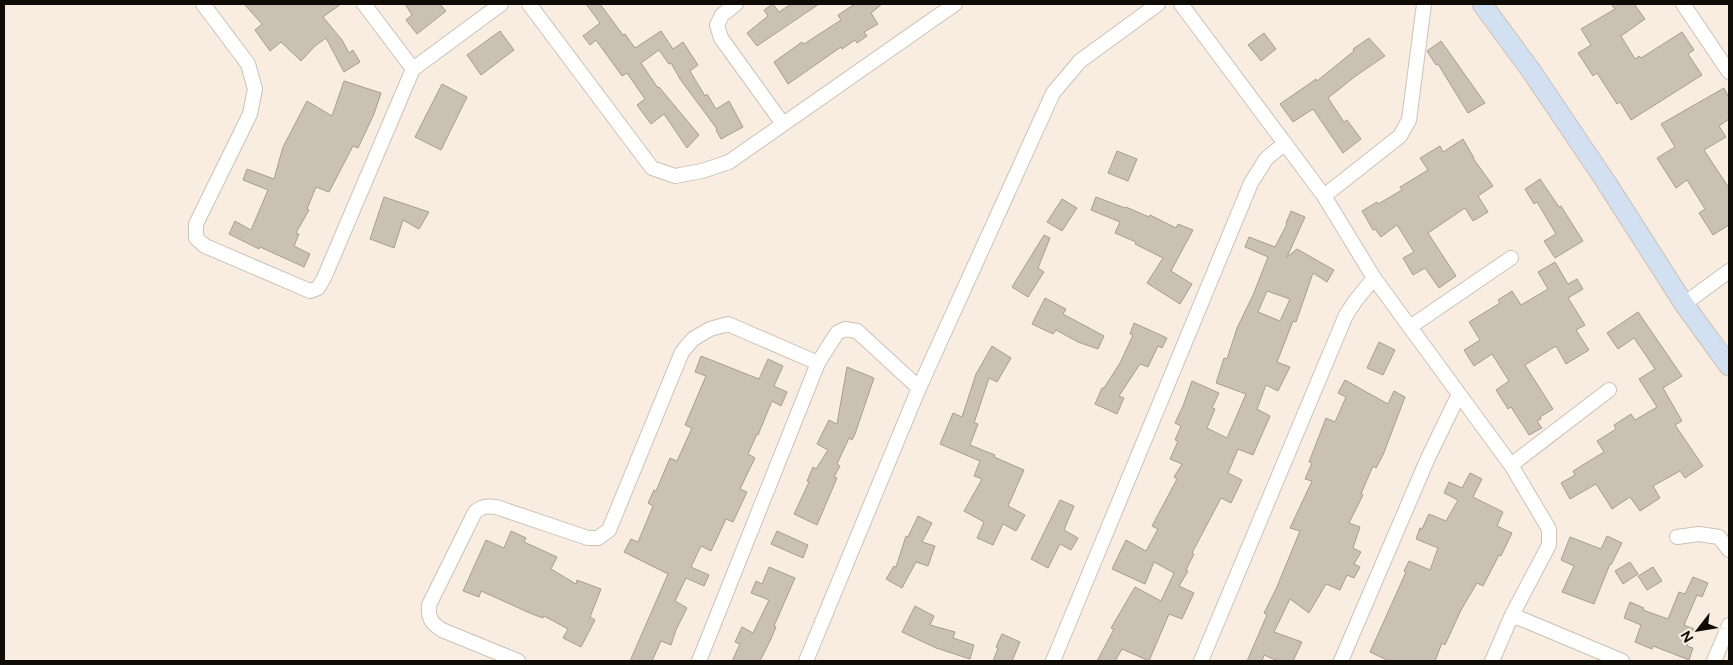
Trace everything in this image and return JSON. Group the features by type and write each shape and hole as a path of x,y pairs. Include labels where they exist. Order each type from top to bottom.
{"street":[{"path":"203,4 248,64 255,89 250,114 196,224 196,238 205,246 310,291 318,288 324,278 413,69 501,4"},
{"path":"364,4 413,69"},
{"path":"529,4 652,168 675,176 702,171 729,162 955,4"},
{"path":"736,4 722,14 717,25 722,38 783,124"},
{"path":"806,661 919,388 1053,93 1080,61 1158,4"},
{"path":"1181,4 1324,196 1374,278 1511,465 1549,529 1549,545 1512,615 1492,661"},
{"path":"1324,196 1400,136 1409,120 1424,4"},
{"path":"1482,4 1532,72 1606,182 1684,304 1729,366"},
{"path":"1683,4 1729,72"},
{"path":"1053,661 1251,183 1266,159 1285,143"},
{"path":"1410,328 1511,258"},
{"path":"1684,304 1729,271"},
{"path":"1201,661 1346,315 1374,278"},
{"path":"518,661 442,630 433,624 429,616 429,605 475,512 480,508 489,506 588,538 598,538 609,530 682,352 693,339 710,329 728,324 818,363"},
{"path":"699,661 818,363 837,333 845,329 857,331 919,388"},
{"path":"1511,465 1609,390"},
{"path":"1341,661 1428,458 1458,394"},
{"path":"1677,537 1699,534 1719,537 1729,550"},
{"path":"1512,615 1622,661"},
{"path":"1714,661 1729,625"}],"building":[{"path":"244,4 341,4 323,17 342,40 349,53 353,50 360,62 344,72 326,38 315,46 301,61 281,42 270,51 255,30 262,24"},
{"path":"405,4 440,4 446,11 417,34 406,20 412,15"},
{"path":"586,4 600,4 635,48 661,31 673,49 683,42 698,65 690,71 705,96 707,94 716,109 729,101 743,127 721,139 717,129 680,79 671,63 669,64 659,50 641,63 658,88 699,135 687,148 664,114 651,124 637,105 645,99 627,73 622,76 596,40 590,45 583,36 600,23"},
{"path":"773,4 779,12 791,4 819,4 757,46 747,33 768,16 764,10"},
{"path":"855,4 882,4 871,13 878,24 864,32 867,36 857,43 855,40 842,49 841,47 788,84 774,62 802,42 804,44 841,20 838,15"},
{"path":"1611,4 1634,4 1645,19 1621,36 1635,59 1639,56 1641,58 1682,32 1694,50 1688,54 1702,75 1631,120 1620,102 1617,104 1597,73 1593,76 1578,53 1591,45 1581,29 1615,9"},
{"path":"500,31 514,50 481,75 467,55"},
{"path":"1264,33 1276,49 1261,61 1248,45"},
{"path":"1369,38 1385,56 1328,98 1344,122 1347,120 1361,139 1343,153 1313,109 1293,122 1280,104 1316,79 1317,81 1354,51 1353,49"},
{"path":"1441,41 1485,103 1468,113 1438,64 1436,65 1427,51"},
{"path":"344,81 381,93 374,114 358,148 353,146 329,192 316,187 307,209 309,210 296,233 299,234 294,246 310,254 304,267 260,247 259,249 229,234 235,221 251,230 268,190 243,180 247,169 274,179 283,147 307,101 332,116"},
{"path":"442,84 467,97 441,150 415,137"},
{"path":"1724,88 1729,98 1729,119 1719,126 1726,137 1704,150 1729,188 1729,225 1713,235 1699,213 1705,209 1687,180 1676,188 1657,158 1675,147 1661,124"},
{"path":"1463,139 1473,158 1493,186 1478,196 1488,212 1473,221 1465,208 1428,233 1456,276 1439,288 1425,268 1413,275 1403,258 1414,252 1397,225 1381,237 1375,229 1373,230 1362,211 1402,190 1400,187 1428,170 1420,158 1440,146 1443,152"},
{"path":"1117,151 1137,159 1128,181 1108,173"},
{"path":"1540,179 1559,207 1561,206 1583,241 1555,258 1544,241 1556,234 1537,202 1534,204 1525,189"},
{"path":"384,197 429,212 419,229 403,220 394,248 370,239"},
{"path":"1096,197 1149,217 1150,215 1176,228 1178,224 1193,230 1171,271 1192,284 1180,304 1147,283 1163,258 1135,244 1136,242 1115,233 1120,222 1091,210"},
{"path":"1062,199 1077,208 1062,231 1047,222"},
{"path":"1291,211 1305,217 1287,257 1297,249 1334,270 1327,282 1313,273 1296,322 1293,321 1277,362 1290,367 1278,391 1266,385 1257,409 1270,416 1253,455 1238,449 1228,473 1242,480 1231,503 1221,498 1192,553 1194,554 1186,570 1188,571 1179,586 1194,593 1182,619 1169,614 1149,661 1122,649 1115,661 1097,661 1114,629 1111,628 1135,587 1161,601 1174,573 1154,562 1145,584 1112,569 1126,540 1146,551 1158,529 1152,526 1177,479 1174,477 1182,464 1170,459 1178,441 1175,440 1181,426 1175,423 1192,381 1219,393 1212,408 1215,409 1207,428 1227,438 1246,394 1216,383 1224,358 1227,359 1237,328 1268,257 1245,247 1249,237 1275,247","holes":["1267,291 1290,299 1280,321 1258,312"]},
{"path":"1044,235 1050,238 1038,268 1044,272 1028,297 1012,287"},
{"path":"1555,262 1568,284 1577,279 1583,289 1568,298 1585,325 1576,330 1589,350 1566,364 1556,346 1525,365 1553,409 1537,421 1542,428 1529,435 1511,407 1508,409 1496,390 1509,381 1492,354 1474,366 1464,350 1480,340 1469,322 1500,303 1498,300 1512,291 1521,305 1548,289 1538,272"},
{"path":"1045,298 1066,309 1063,314 1104,336 1098,349 1078,342 1056,330 1053,334 1032,324"},
{"path":"1638,312 1682,376 1663,388 1682,421 1675,425 1703,466 1685,478 1680,471 1653,486 1660,498 1640,511 1630,497 1612,509 1596,484 1570,499 1561,483 1575,475 1573,471 1604,452 1597,441 1616,429 1614,425 1631,414 1635,420 1657,407 1639,379 1655,369 1634,338 1618,349 1607,333"},
{"path":"1134,323 1167,338 1162,348 1158,346 1148,367 1140,364 1119,396 1124,398 1117,414 1095,404 1102,388 1104,388 1120,363 1133,335 1130,334"},
{"path":"1379,342 1395,350 1383,375 1367,368"},
{"path":"992,346 1011,358 997,382 989,378 974,423 978,424 970,445 1024,470 1008,506 1025,515 1016,531 1003,524 993,545 977,538 984,522 964,511 982,479 974,476 980,461 940,444 953,413 962,417 976,374"},
{"path":"701,356 759,379 768,359 783,366 774,386 787,392 781,406 772,401 748,454 755,458 740,489 747,492 733,522 726,519 711,551 701,546 691,567 709,575 704,586 686,578 675,601 687,608 671,645 661,641 652,661 630,661 668,574 624,552 631,539 638,542 653,506 648,503 654,490 656,491 670,458 677,461 692,428 685,425 706,376 695,372"},
{"path":"847,367 874,378 855,434 852,440 849,438 837,464 840,466 834,477 837,478 817,525 794,514 809,482 807,481 813,467 816,469 828,450 817,444 829,420 837,424"},
{"path":"1345,380 1388,404 1394,391 1405,397 1383,455 1376,468 1373,466 1361,494 1363,495 1349,523 1360,527 1353,548 1361,552 1354,564 1360,567 1354,578 1347,575 1340,590 1326,584 1309,613 1290,599 1274,632 1302,642 1293,661 1278,661 1264,655 1262,661 1247,661 1267,615 1264,613 1300,531 1290,528 1312,481 1305,479 1312,463 1309,462 1326,418 1335,422 1346,397 1338,393"},
{"path":"1470,473 1482,479 1473,497 1503,512 1497,526 1512,533 1501,556 1499,555 1483,586 1477,583 1461,610 1445,645 1442,643 1435,661 1389,661 1370,652 1406,572 1404,571 1409,561 1430,570 1438,548 1416,539 1420,528 1422,529 1429,514 1446,521 1458,500 1444,493 1449,482 1462,488"},
{"path":"1060,500 1074,506 1064,530 1078,538 1071,550 1060,544 1048,568 1031,559"},
{"path":"918,516 932,523 922,542 935,546 928,566 916,562 902,588 886,579 894,566 896,567 906,536 908,537"},
{"path":"511,531 526,538 524,542 557,557 551,569 576,584 577,580 601,589 590,617 595,620 581,647 563,638 568,629 544,616 543,618 532,614 481,591 479,597 463,591 486,540 504,548"},
{"path":"777,531 808,545 803,558 771,544"},
{"path":"1607,536 1622,543 1610,564 1594,604 1562,592 1574,566 1561,560 1570,537 1601,549"},
{"path":"1630,562 1638,574 1623,584 1615,571"},
{"path":"769,567 795,578 774,626 776,627 760,661 732,661 740,644 735,642 742,627 753,633 769,600 751,593 756,581 762,584"},
{"path":"1653,567 1662,581 1647,590 1638,576"},
{"path":"1693,577 1708,583 1702,597 1697,595 1684,625 1694,629 1687,646 1693,648 1689,660 1653,646 1652,649 1635,642 1641,625 1624,618 1630,602 1644,608 1643,610 1668,619 1679,592 1685,594"},
{"path":"915,606 934,616 930,625 955,632 953,638 974,645 970,659 936,648 902,632"},
{"path":"1002,634 1020,642 1012,661 993,661 998,648 996,647"}]}
